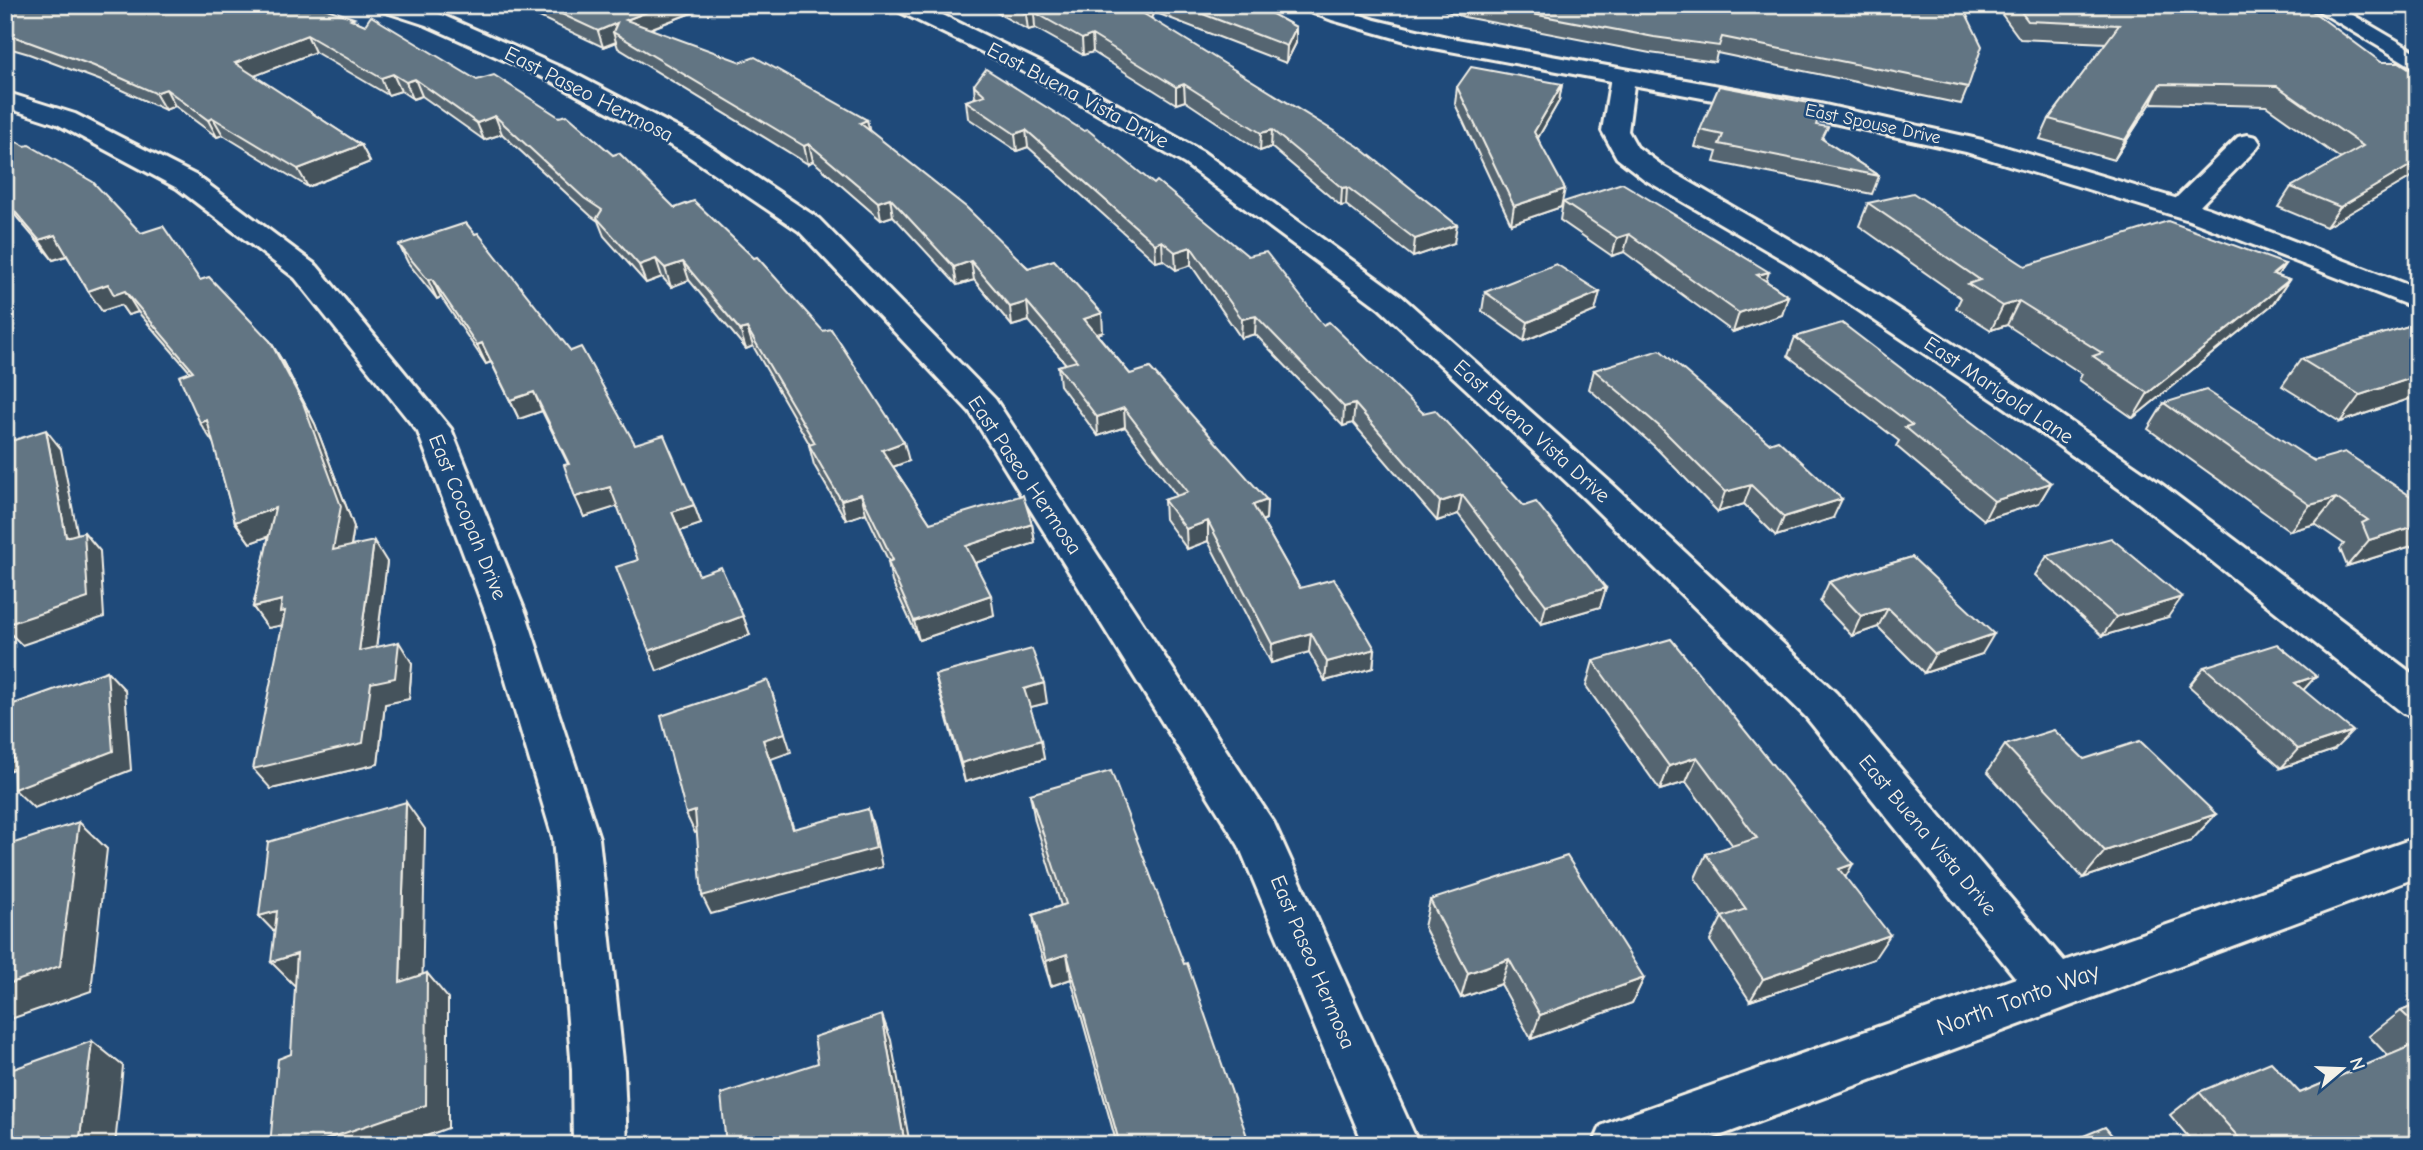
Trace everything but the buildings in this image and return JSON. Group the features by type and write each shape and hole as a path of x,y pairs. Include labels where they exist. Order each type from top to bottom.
{"street":[{"name":"East Paseo Hermosa","path":"388,5 434,20 560,76 712,159 809,225 983,406 1258,837 1392,1145"},
{"name":"East Buena Vista Drive","path":"904,5 1032,67 1195,158 1390,302 1598,491 1821,705 2053,986"},
{"name":"East Spouse Drive","path":"1313,5 1338,16 1415,39 1822,112 1969,144 2182,208 2281,243 2418,300"},
{"path":"2320,5 2418,64"},
{"name":"East Marigold Lane","path":"1623,76 1615,131 1626,152 1654,173 1797,256 2018,401 2148,492 2418,701"},
{"name":"East Cocopah Drive","path":"5,99 66,119 187,182 306,272 434,429 506,614 576,838 598,1070 600,1145"},
{"path":"2182,208 2247,143"},
{"name":"North Tonto Way","path":"1620,1145 2053,986 2418,857"}]}
